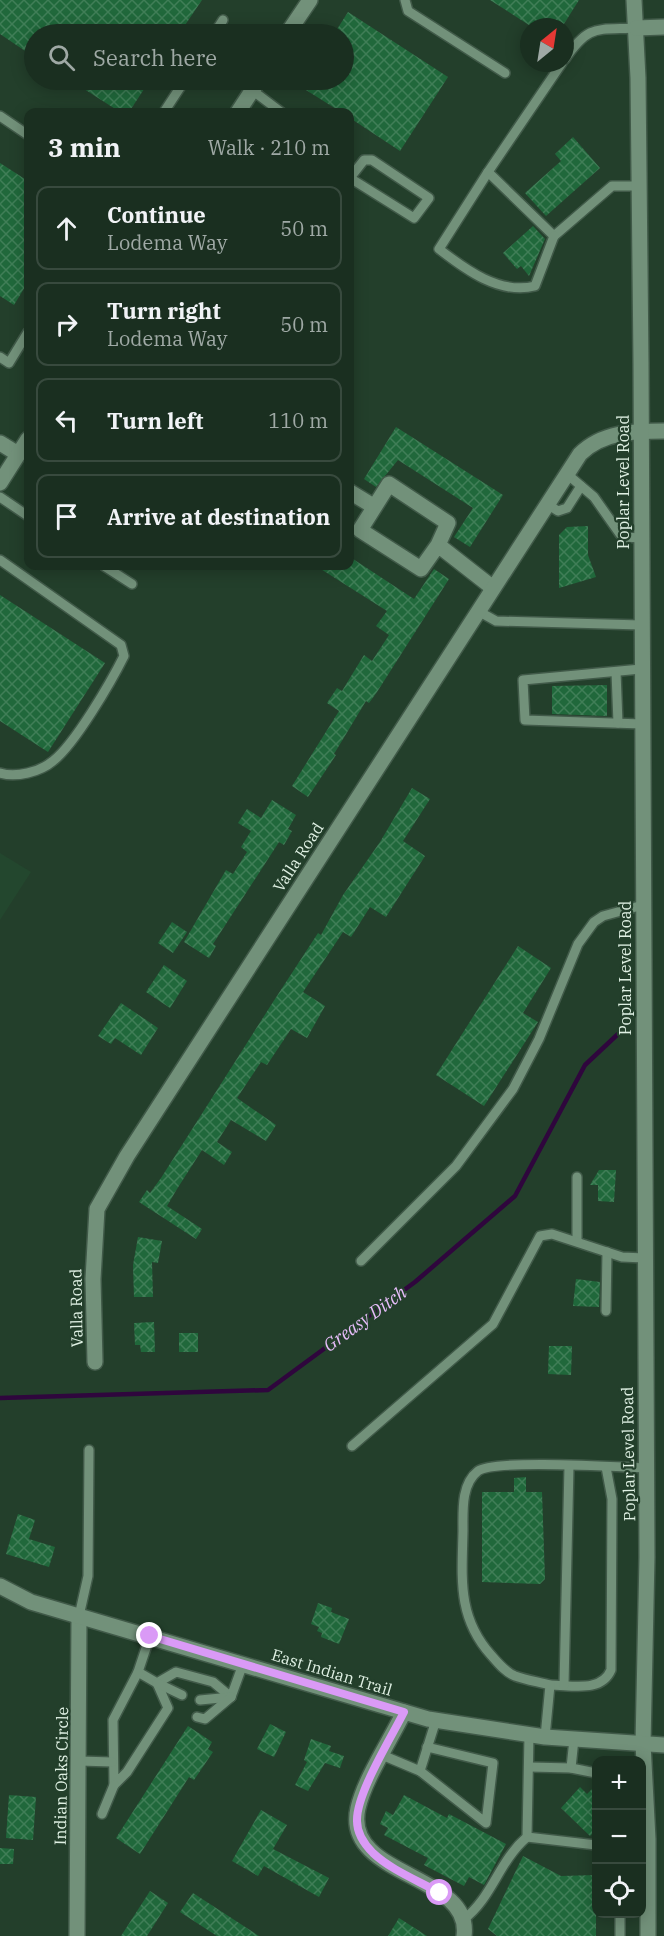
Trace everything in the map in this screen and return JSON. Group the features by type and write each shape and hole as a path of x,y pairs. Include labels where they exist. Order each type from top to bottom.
{"main road":[{"path":"293,24 309,0"},
{"name":"Poplar Level Road","path":"634,0 639,186 641,538 646,1468 644,1810"},
{"path":"636,28 664,27"},
{"path":"240,108 252,90"},
{"name":"Valla Road","path":"95,1362 93,1279 96,1221 100,1200 567,474 589,445 617,434 664,431"},
{"path":"0,443 18,454"},
{"path":"0,483 24,445"},
{"path":"389,484 448,524 438,545 421,569 360,530 373,507 389,484"},
{"path":"354,495 373,507"},
{"path":"438,545 493,588"},
{"name":"East Indian Trail","path":"0,1586 32,1602 436,1720 545,1737 664,1745"},
{"name":"Indian Oaks Circle","path":"77,1936 80,1761 79,1616"},
{"path":"404,1712 358,1808 360,1836 376,1855 453,1903 463,1920 464,1936"},
{"name":"Poplar Level Road","path":"645,1864 648,1936"}],"lane":[{"path":"405,0 408,11 506,73"},
{"path":"221,24 224,20"},
{"path":"574,46 581,36 600,30 636,28"},
{"path":"556,72 439,249 483,279 519,290 535,286 554,236 612,186 639,186"},
{"path":"167,108 178,90"},
{"path":"260,90 277,108"},
{"path":"0,116 24,132"},
{"path":"354,173 364,160 372,160 429,198 414,218 354,180"},
{"path":"488,172 554,236"},
{"path":"0,357 9,363 24,339"},
{"path":"567,474 594,497 620,534 624,537 641,538"},
{"path":"547,504 558,511 567,508 580,486"},
{"path":"0,497 24,513"},
{"path":"0,560 121,645 124,656 70,743 52,762 28,773 9,776 0,773"},
{"path":"110,570 132,584"},
{"path":"478,611 496,621 641,625"},
{"path":"641,669 524,680 525,720 642,724"},
{"path":"616,672 618,723"},
{"path":"361,1261 456,1167 513,1089 539,1039 578,945 594,922 603,916 643,905"},
{"path":"577,1178 578,1241"},
{"path":"352,1446 493,1324 540,1236 552,1234 622,1257 644,1258"},
{"path":"606,1311 607,1252"},
{"path":"79,1616 87,1576 89,1450"},
{"path":"606,1467 612,1499 611,1670 607,1680 595,1686 550,1685 515,1676 504,1669 484,1647 468,1618 462,1596 463,1499 471,1479 480,1469 521,1465 569,1466 646,1468"},
{"path":"564,1685 569,1466"},
{"path":"114,1785 113,1720 138,1672 150,1636"},
{"path":"197,1717 205,1719 231,1697 243,1664"},
{"path":"138,1672 182,1695"},
{"path":"157,1683 176,1672 213,1682 231,1697"},
{"path":"102,1814 114,1785 127,1772 173,1709 157,1683"},
{"path":"545,1737 550,1685"},
{"path":"200,1700 231,1697"},
{"path":"420,1771 436,1720"},
{"path":"463,1920 478,1908 512,1851 527,1837 529,1735"},
{"path":"571,1768 574,1739"},
{"path":"382,1755 420,1771 486,1823 493,1763 427,1748"},
{"path":"80,1761 112,1762"},
{"path":"530,1767 571,1768 592,1772"},
{"path":"527,1837 592,1844"},
{"path":"620,1918 620,1936"}],"shaded area":[{"path":"0,853 31,872 0,920"}],"building":[{"path":"0,0 202,0 186,24 24,24 24,50 0,34"},
{"path":"490,0 579,0 568,18 520,19"},
{"path":"348,12 448,77 400,151 354,121 354,108 335,108 306,90 354,90 354,24 340,24"},
{"path":"86,90 143,90 132,108 114,108"},
{"path":"573,137 600,168 546,216 525,193 561,161 555,154"},
{"path":"0,163 24,178 24,289 14,305 0,296"},
{"path":"533,226 545,239 529,276 521,266 517,269 503,253"},
{"path":"396,427 503,495 470,547 454,537 473,508 398,460 376,487 364,479"},
{"path":"588,526 588,555 596,577 559,588 559,535 567,527"},
{"path":"354,560 414,599 434,569 449,579 377,692 369,703 366,701 334,754 336,755 308,797 292,786 339,711 327,703 337,688 342,691 364,655 372,661 389,635 376,626 387,611 322,570 354,570"},
{"path":"0,595 105,663 48,752 0,721"},
{"path":"607,685 607,716 552,714 552,686"},
{"path":"412,788 430,799 403,841 425,856 386,917 370,907 351,937 343,932 303,992 325,1006 307,1038 291,1029 267,1065 261,1062 237,1098 276,1125 266,1141 231,1120 217,1142 232,1152 224,1165 202,1150 177,1189 167,1206 202,1229 196,1239 139,1202 147,1190 150,1193 161,1178 318,933 321,935 343,895 380,842"},
{"path":"272,800 296,815 288,829 292,831 284,845 279,842 213,944 216,946 209,958 184,942 226,870 233,874 247,852 241,847 251,831 238,823 247,809 261,818"},
{"path":"172,922 187,932 173,953 158,943"},
{"path":"518,946 551,968 523,1013 538,1022 484,1106 436,1075"},
{"path":"164,965 187,981 170,1008 146,992"},
{"path":"121,1003 158,1028 141,1055 115,1038 111,1044 98,1036"},
{"path":"599,1170 616,1170 614,1202 598,1201 598,1185 590,1185"},
{"path":"138,1237 162,1241 158,1263 152,1262 153,1297 134,1297 133,1265"},
{"path":"576,1279 600,1282 599,1307 573,1306"},
{"path":"154,1322 155,1352 141,1352 140,1345 135,1345 134,1323"},
{"path":"179,1333 198,1333 198,1352 179,1352"},
{"path":"549,1346 572,1346 571,1375 548,1374"},
{"path":"526,1477 526,1492 542,1492 545,1579 540,1584 482,1582 482,1492 514,1492 514,1478"},
{"path":"18,1514 35,1520 29,1539 55,1547 49,1567 6,1554"},
{"path":"318,1603 332,1608 331,1612 349,1619 339,1644 321,1637 322,1633 317,1631 319,1627 311,1624"},
{"path":"270,1724 286,1732 274,1757 257,1749"},
{"path":"188,1726 212,1742 208,1749 213,1752 194,1780 189,1777 140,1854 116,1838"},
{"path":"311,1739 331,1746 329,1751 344,1756 340,1768 325,1763 308,1791 295,1785 307,1762 304,1760"},
{"path":"580,1787 587,1794 592,1789 592,1834 590,1836 561,1808"},
{"path":"9,1795 36,1797 33,1840 6,1838"},
{"path":"404,1795 447,1818 449,1814 506,1844 484,1885 469,1877 464,1886 424,1865 428,1858 384,1835 388,1828 380,1824 386,1811 393,1815"},
{"path":"261,1810 287,1825 273,1849 329,1878 319,1897 264,1866 258,1876 232,1861"},
{"path":"0,1848 14,1849 13,1864 0,1864"},
{"path":"523,1856 561,1876 592,1875 592,1918 596,1918 596,1936 497,1936 488,1929"},
{"path":"150,1891 168,1903 147,1936 121,1936"},
{"path":"193,1893 259,1936 217,1936 180,1912"},
{"path":"399,1918 427,1936 388,1936"}],"waterway":[{"name":"Greasy Ditch","path":"0,1398 268,1390 415,1282 515,1196 585,1065 618,1034"}],"route":[{"path":"150,1636 404,1712 366,1787 358,1808 357,1823 364,1844 376,1855 440,1893"}]}
